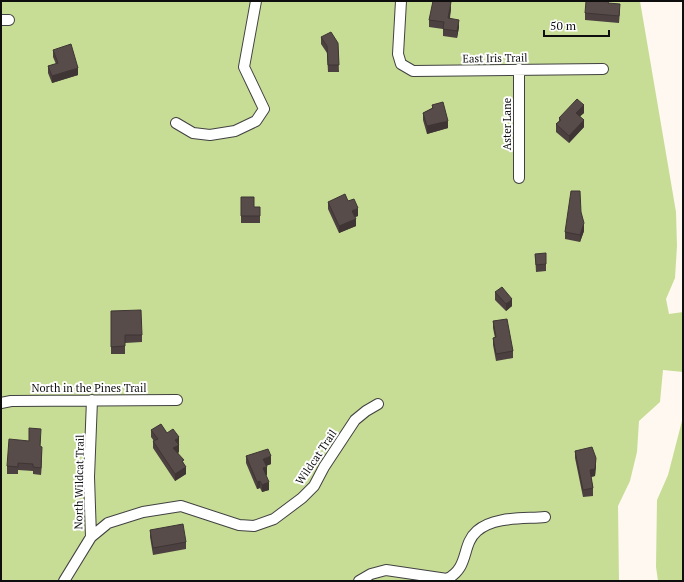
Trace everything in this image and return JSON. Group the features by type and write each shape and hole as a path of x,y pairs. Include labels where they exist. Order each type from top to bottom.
{"street":[{"path":"176,123 193,133 210,134 235,131 256,122 264,109 244,67 256,1"},
{"name":"East Iris Trail","path":"401,1 398,54 401,64 413,71 603,69"},
{"name":"Aster Lane","path":"519,69 519,178"},
{"name":"North Wildcat Trail","path":"64,581 90,537 89,477 92,400"},
{"name":"North in the Pines Trail","path":"1,403 11,401 177,400"},
{"name":"Wildcat Trail","path":"90,537 108,523 143,512 181,506 240,525 254,526 274,519 302,498 314,486 324,467 355,420 378,404"},
{"path":"359,581 371,574 386,570 447,579 455,575 462,566 472,538 477,531 503,520 545,517"}],"green space":[{"path":"1,1 640,1 676,212 677,246 675,278 666,299 669,314 683,312 683,372 663,370 660,402 639,421 637,452 630,481 618,506 619,581 1,581"},
{"path":"683,417 683,581 658,581 656,567 657,500 668,475"}],"building":[{"path":"433,1 451,2 448,18 459,20 457,31 443,29 444,22 429,20"},
{"path":"586,1 609,1 608,3 620,4 619,16 585,13"},
{"path":"331,32 338,43 339,65 328,65 327,46 321,37"},
{"path":"71,44 78,68 52,76 48,66 58,63 53,50"},
{"path":"577,99 584,105 576,113 584,120 569,136 556,124 561,120 559,118"},
{"path":"443,102 448,121 427,126 423,113 433,108 432,105"},
{"path":"571,191 580,191 581,212 584,223 580,235 565,232"},
{"path":"345,194 348,201 354,199 358,208 352,211 356,219 339,226 328,202"},
{"path":"241,197 254,197 254,207 260,207 260,216 241,216"},
{"path":"546,253 546,264 536,265 535,254"},
{"path":"502,287 512,299 506,304 495,292"},
{"path":"141,310 142,335 125,335 125,346 111,347 111,311"},
{"path":"507,319 513,351 496,354 493,338 496,337 493,321"},
{"path":"161,424 167,433 173,429 179,437 175,440 179,445 173,448 184,460 182,461 186,467 175,474 153,441 158,439 151,430"},
{"path":"29,428 41,429 41,468 33,467 33,464 18,463 18,467 7,466 9,439 29,441"},
{"path":"592,447 596,458 595,469 590,470 593,488 583,490 575,451"},
{"path":"268,449 271,456 263,459 267,467 263,468 269,482 262,485 260,481 257,482 246,456"},
{"path":"183,524 186,542 153,548 150,530"}]}
